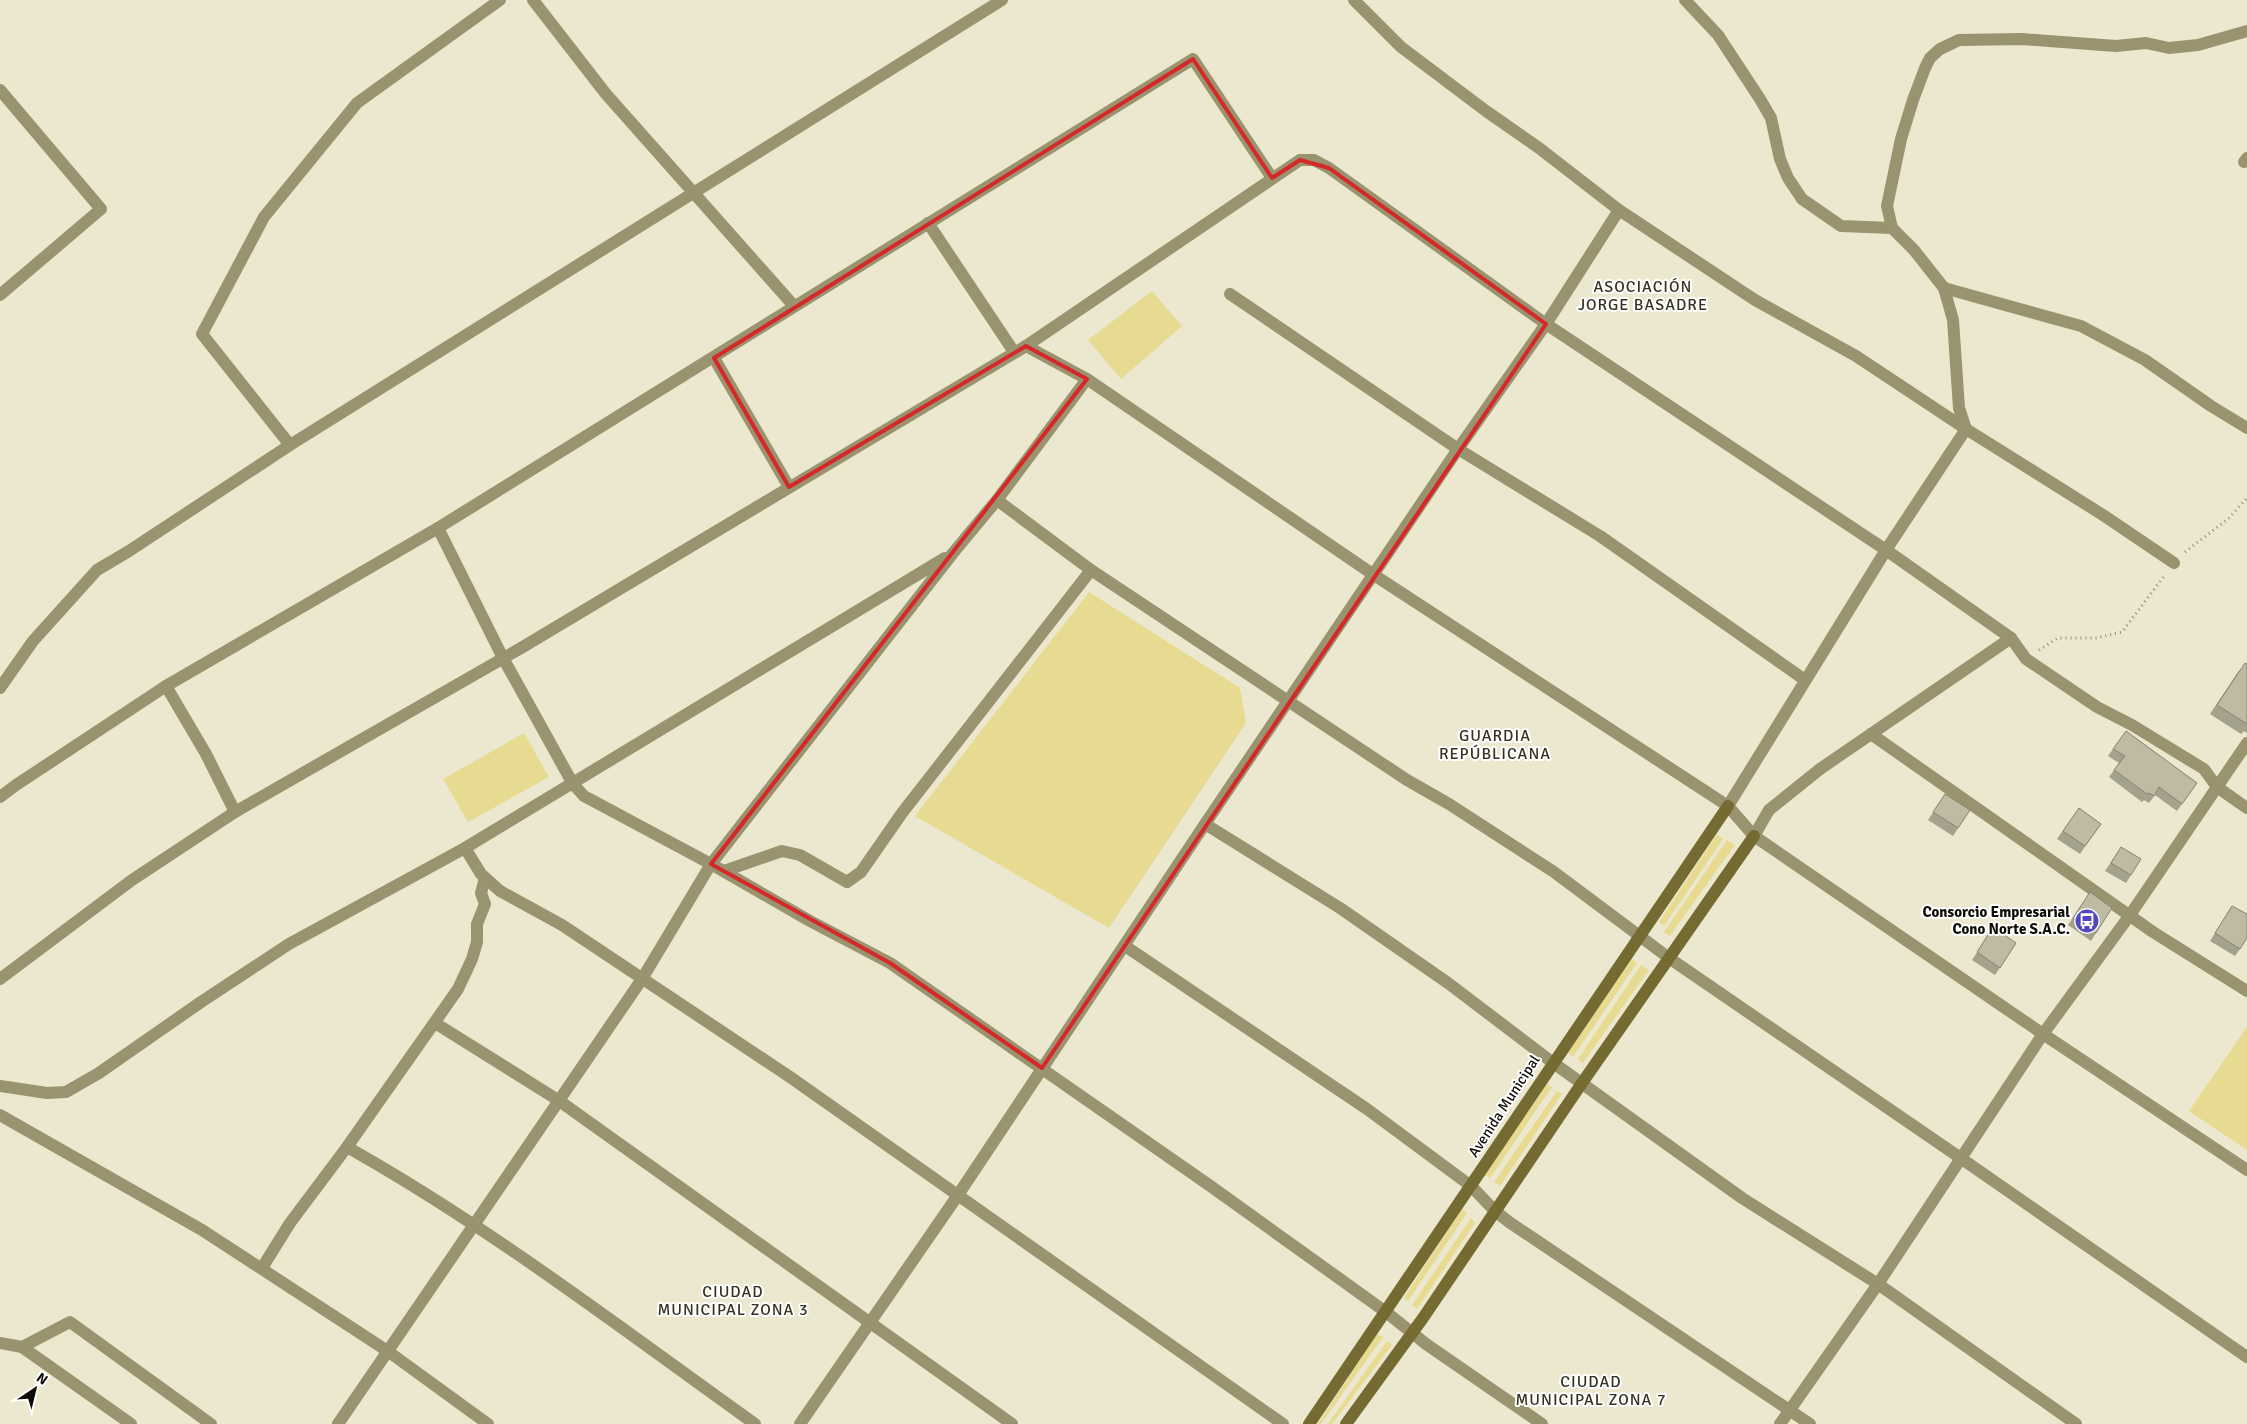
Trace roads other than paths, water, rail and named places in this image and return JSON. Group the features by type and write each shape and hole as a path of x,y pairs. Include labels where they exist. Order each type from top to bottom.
{"street":[{"path":"290,446 202,334 264,216 358,103 500,0"},
{"path":"533,0 606,94 794,306"},
{"path":"0,688 33,641 97,570 130,552 290,446 1002,0"},
{"path":"1354,0 1401,46 1620,210 1756,300 1856,356 1966,429 2104,515 2174,563"},
{"path":"1685,0 1718,35 1760,99 1771,118 1780,159 1788,178 1802,199 1841,226 1892,228"},
{"path":"1966,429 1959,408 1953,320 1944,288 1914,250 1892,228 1887,206 1901,139 1913,100 1930,58 1940,49 1959,40 2022,39 2116,46 2146,43 2170,48 2198,45 2247,31"},
{"path":"0,797 16,784 166,686 438,528 1193,59 1272,178"},
{"path":"0,90 101,209 0,295"},
{"path":"0,979 132,880 235,812 503,658 1026,346 1300,160 1314,160 1330,168 1546,324 1886,550 2010,638 2026,659 2097,707 2132,725 2204,769 2217,787 2247,808"},
{"path":"800,1424 958,1195 1458,448 1546,324 1620,210"},
{"path":"928,223 1014,352"},
{"path":"1944,288 2080,326 2145,360 2211,406 2247,428"},
{"path":"1230,294 1458,448 1600,536 1805,680"},
{"path":"1026,346 1087,379 1374,575 1728,806 1754,836 2043,1034 2247,1170"},
{"path":"714,358 789,487"},
{"path":"338,1424 642,979 711,864 996,500 1087,379"},
{"path":"1728,806 1886,550 1966,429"},
{"path":"996,500 1091,570 1407,780 1449,804 1554,872 1669,958 1962,1158 2247,1358"},
{"path":"438,528 503,658 573,784 584,796 890,963 1042,1068 1386,1312 1426,1344 1542,1424"},
{"path":"0,1086 47,1093 66,1092 99,1073 200,1002 289,944 465,848 953,553"},
{"path":"724,871 782,851 800,855 847,882 861,872 902,813 1091,570"},
{"path":"1346,1424 1412,1332 1754,836 1769,810 1820,769 2010,638"},
{"path":"166,686 206,754 235,812"},
{"path":"1871,734 2130,915 2247,991"},
{"path":"1780,1424 1878,1284 2043,1034 2130,915 2247,743"},
{"name":"Avenida Municipal","path":"1309,1424 1471,1186 1552,1062 1728,806"},
{"path":"1205,824 1340,908 1448,983 1552,1062 1742,1198 1878,1284 2076,1424"},
{"path":"465,848 485,878 500,891 562,926 790,1077 1283,1424"},
{"path":"262,1268 290,1223 347,1148 458,989 472,959 477,942 477,924 485,904 481,893 485,878"},
{"path":"1125,946 1367,1109 1471,1186 1495,1211 1810,1424"},
{"path":"435,1022 558,1100 872,1322 1012,1424"},
{"path":"0,1115 202,1230 389,1352 488,1424"},
{"path":"347,1148 410,1183 474,1224 755,1424"},
{"path":"22,1347 70,1322 211,1424"},
{"path":"0,1343 22,1347 131,1424"}],"place":[{"name":"Consorcio Empresarial Cono Norte S.A.C.","path":"2087,921"}],"district":[{"name":"ASOCIACIÓN JORGE BASADRE","path":"1643,296"},
{"name":"GUARDIA REPÚBLICANA","path":"1495,745"},
{"name":"CIUDAD MUNICIPAL ZONA 3","path":"733,1301"},
{"name":"CIUDAD MUNICIPAL ZONA 7","path":"1591,1391"}]}
